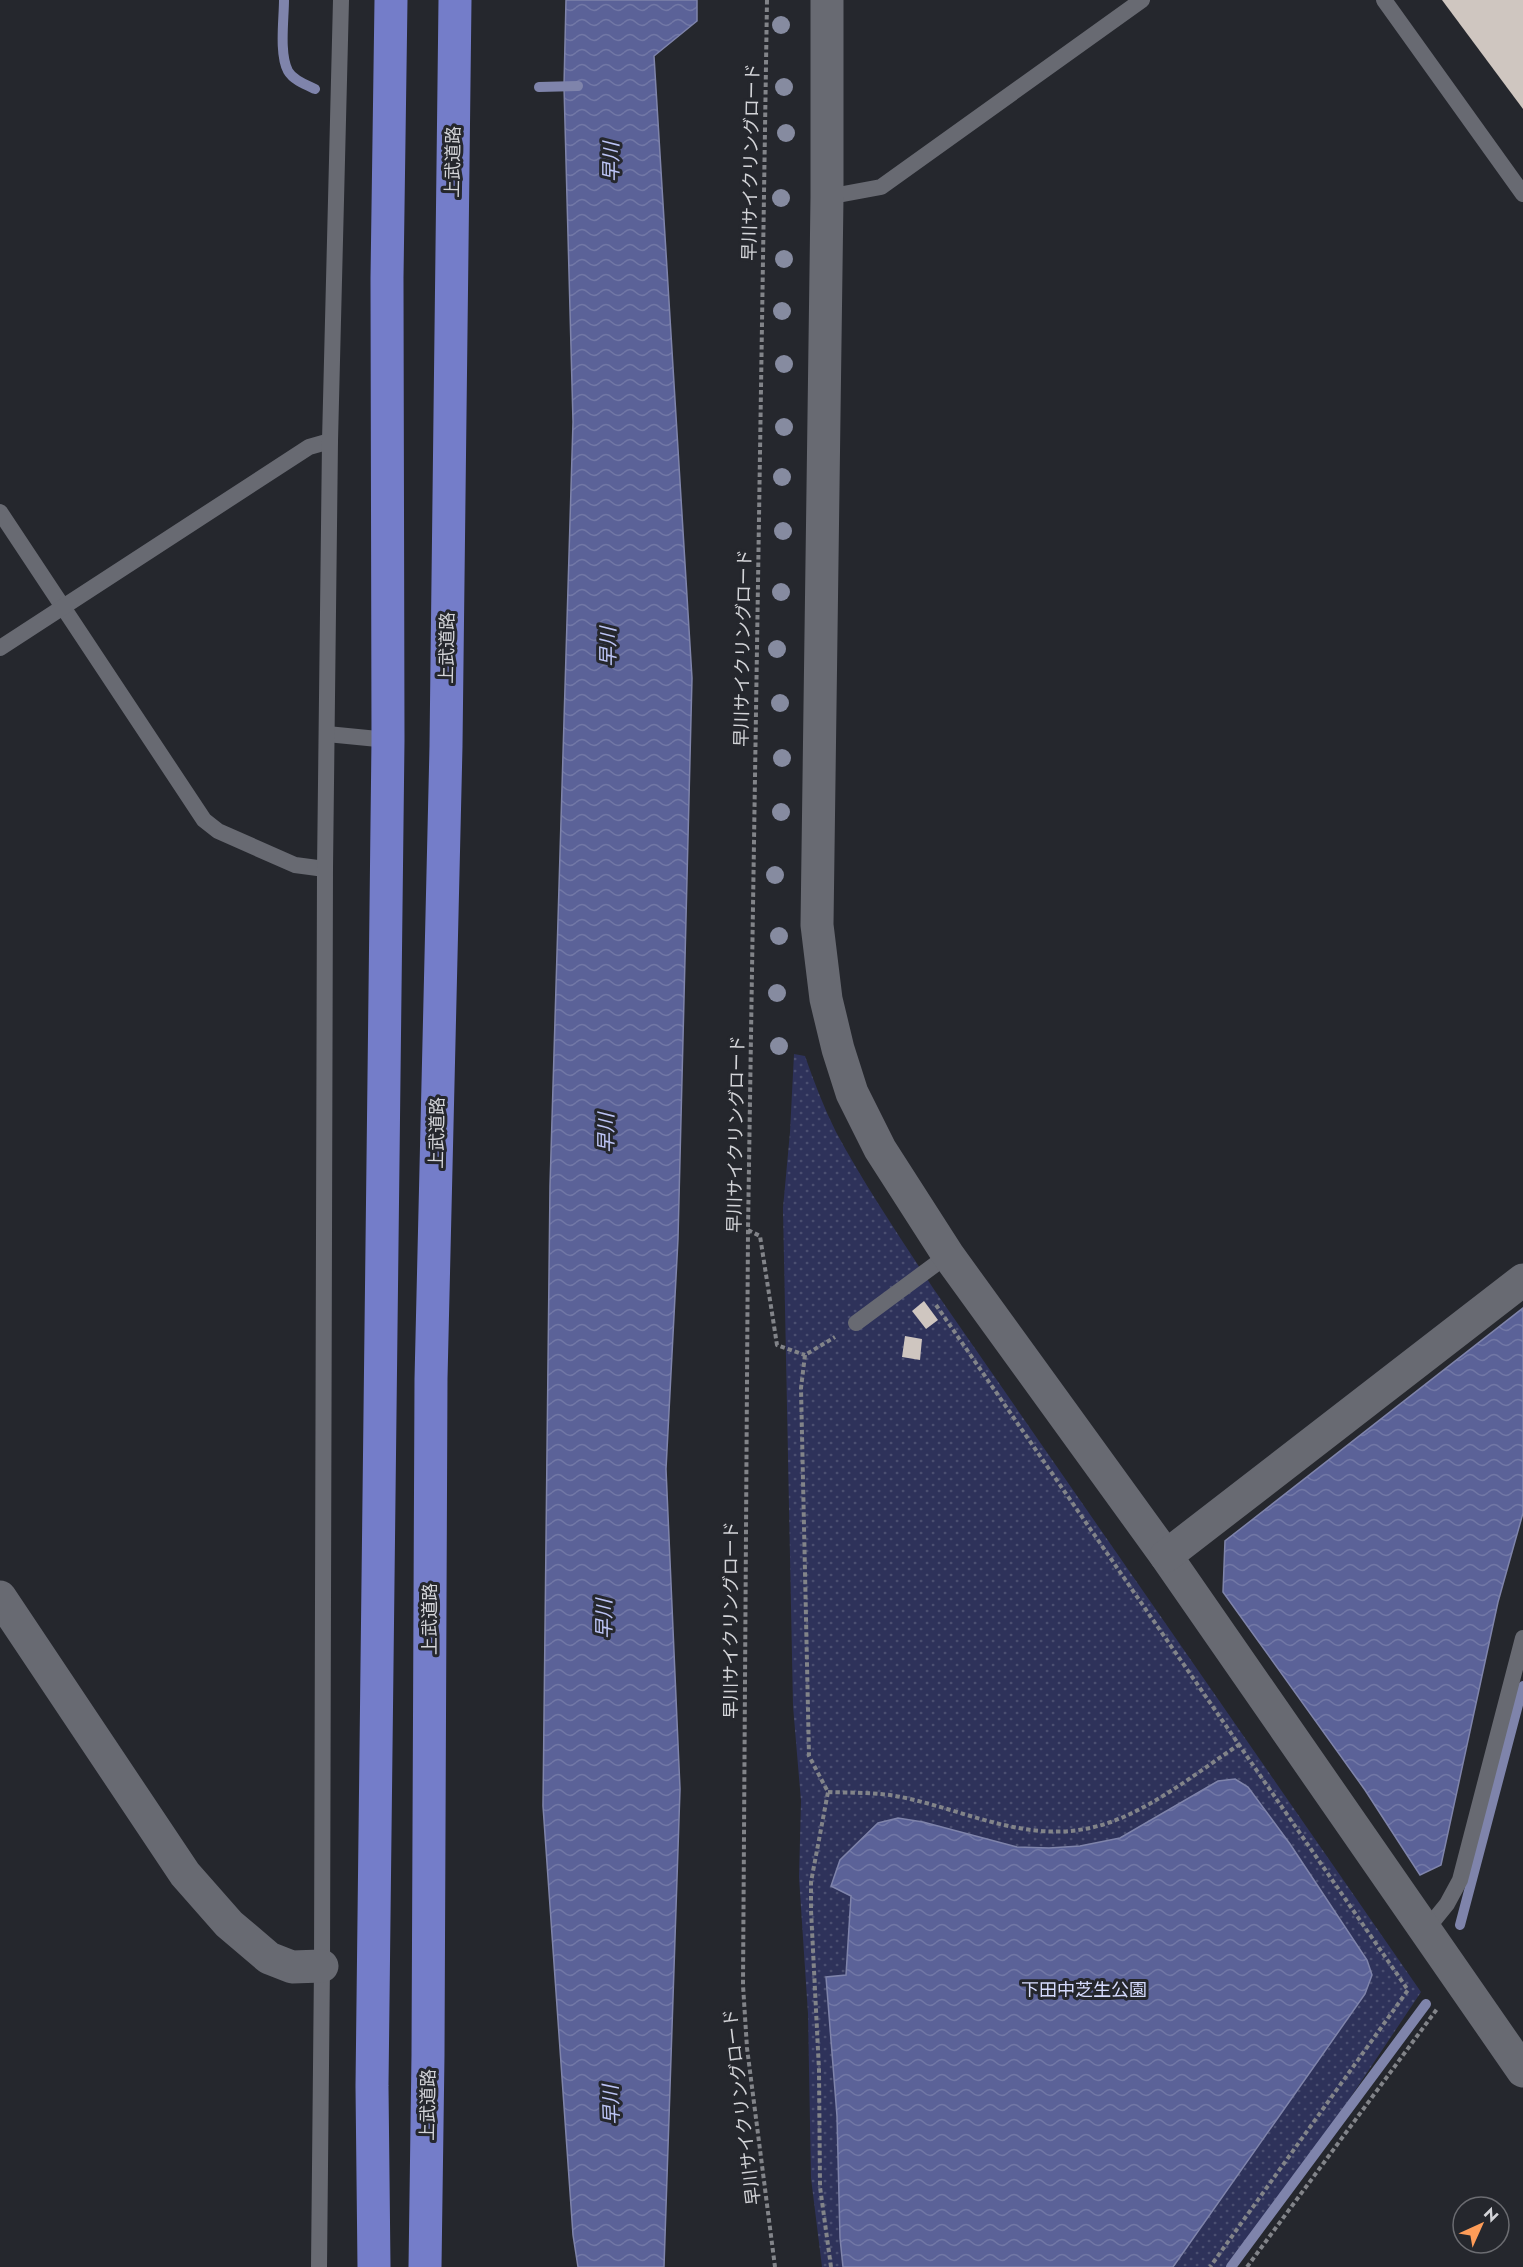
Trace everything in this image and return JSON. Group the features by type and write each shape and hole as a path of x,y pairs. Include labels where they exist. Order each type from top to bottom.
{"highway":[{"path":"374,2267 372,2086 388,740 387,278 391,0"},
{"name":"上武道路","path":"425,2267 429,2055 431,1379 446,746 455,0"}],"street":[{"path":"827,0 827,197 817,925 826,999 852,1093 880,1149 948,1255 1166,1556 1523,2071"},
{"path":"1166,1556 1523,1280"},
{"path":"0,1597 193,1882 229,1924 269,1958 292,1967 322,1966"}],"lane":[{"path":"319,2267 325,869 330,441 341,0"},
{"path":"827,197 881,187 1142,0"},
{"path":"1384,0 1523,194"},
{"path":"0,648 309,447 330,441"},
{"path":"0,512 204,820 218,831 295,865 325,869"},
{"path":"327,734 388,740"},
{"path":"856,1323 948,1255"},
{"path":"1426,1930 1447,1904 1460,1880 1523,1638"}],"path":[{"name":"早川サイクリングロード","path":"767,0 748,1230 743,1985 747,2048 775,2267"},
{"path":"748,1230 760,1236 777,1345 805,1355"},
{"path":"918,1277 1408,1990 1210,2267"},
{"path":"805,1355 856,1323"},
{"path":"805,1355 801,1388 808,1756 828,1792 812,1881 811,1910 819,2070 820,2187 831,2267"},
{"path":"828,1792 900,1797 1035,1832 1075,1831 1138,1811 1240,1744"},
{"path":"1247,2267 1443,2001 1463,1983"}],"green space":[{"name":"下田中芝生公園","path":"794,1054 805,1056 819,1095 847,1152 933,1288 1421,1992 1237,2267 822,2267 811,2178 808,2014 799,1877 801,1801 793,1706 783,1208"}],"water":[{"name":"早川","path":"566,0 697,0 697,21 654,56 692,678 678,1239 666,1469 680,1789 664,2267 578,2267 573,2235 543,1806 550,1186 573,422 564,86"},
{"path":"1523,1308 1523,1513 1498,1602 1441,1865 1420,1875 1365,1790 1223,1592 1225,1541"},
{"path":"1235,1779 1248,1787 1290,1844 1367,1960 1372,1975 1365,1994 1173,2267 843,2267 840,2238 837,2116 826,1977 846,1975 851,1896 831,1886 840,1860 878,1823 898,1818 923,1822 1017,1847 1080,1846 1120,1838 1218,1781"}],"building":[{"path":"1442,0 1523,0 1523,109"},
{"path":"924,1301 938,1320 926,1329 912,1311"},
{"path":"905,1336 922,1339 920,1360 902,1357"}],"waterway":[{"path":"284,0 285,64 293,77 315,89"},
{"path":"539,87 578,86"},
{"path":"1460,1925 1523,1686"},
{"path":"1231,2267 1426,2004"}]}
